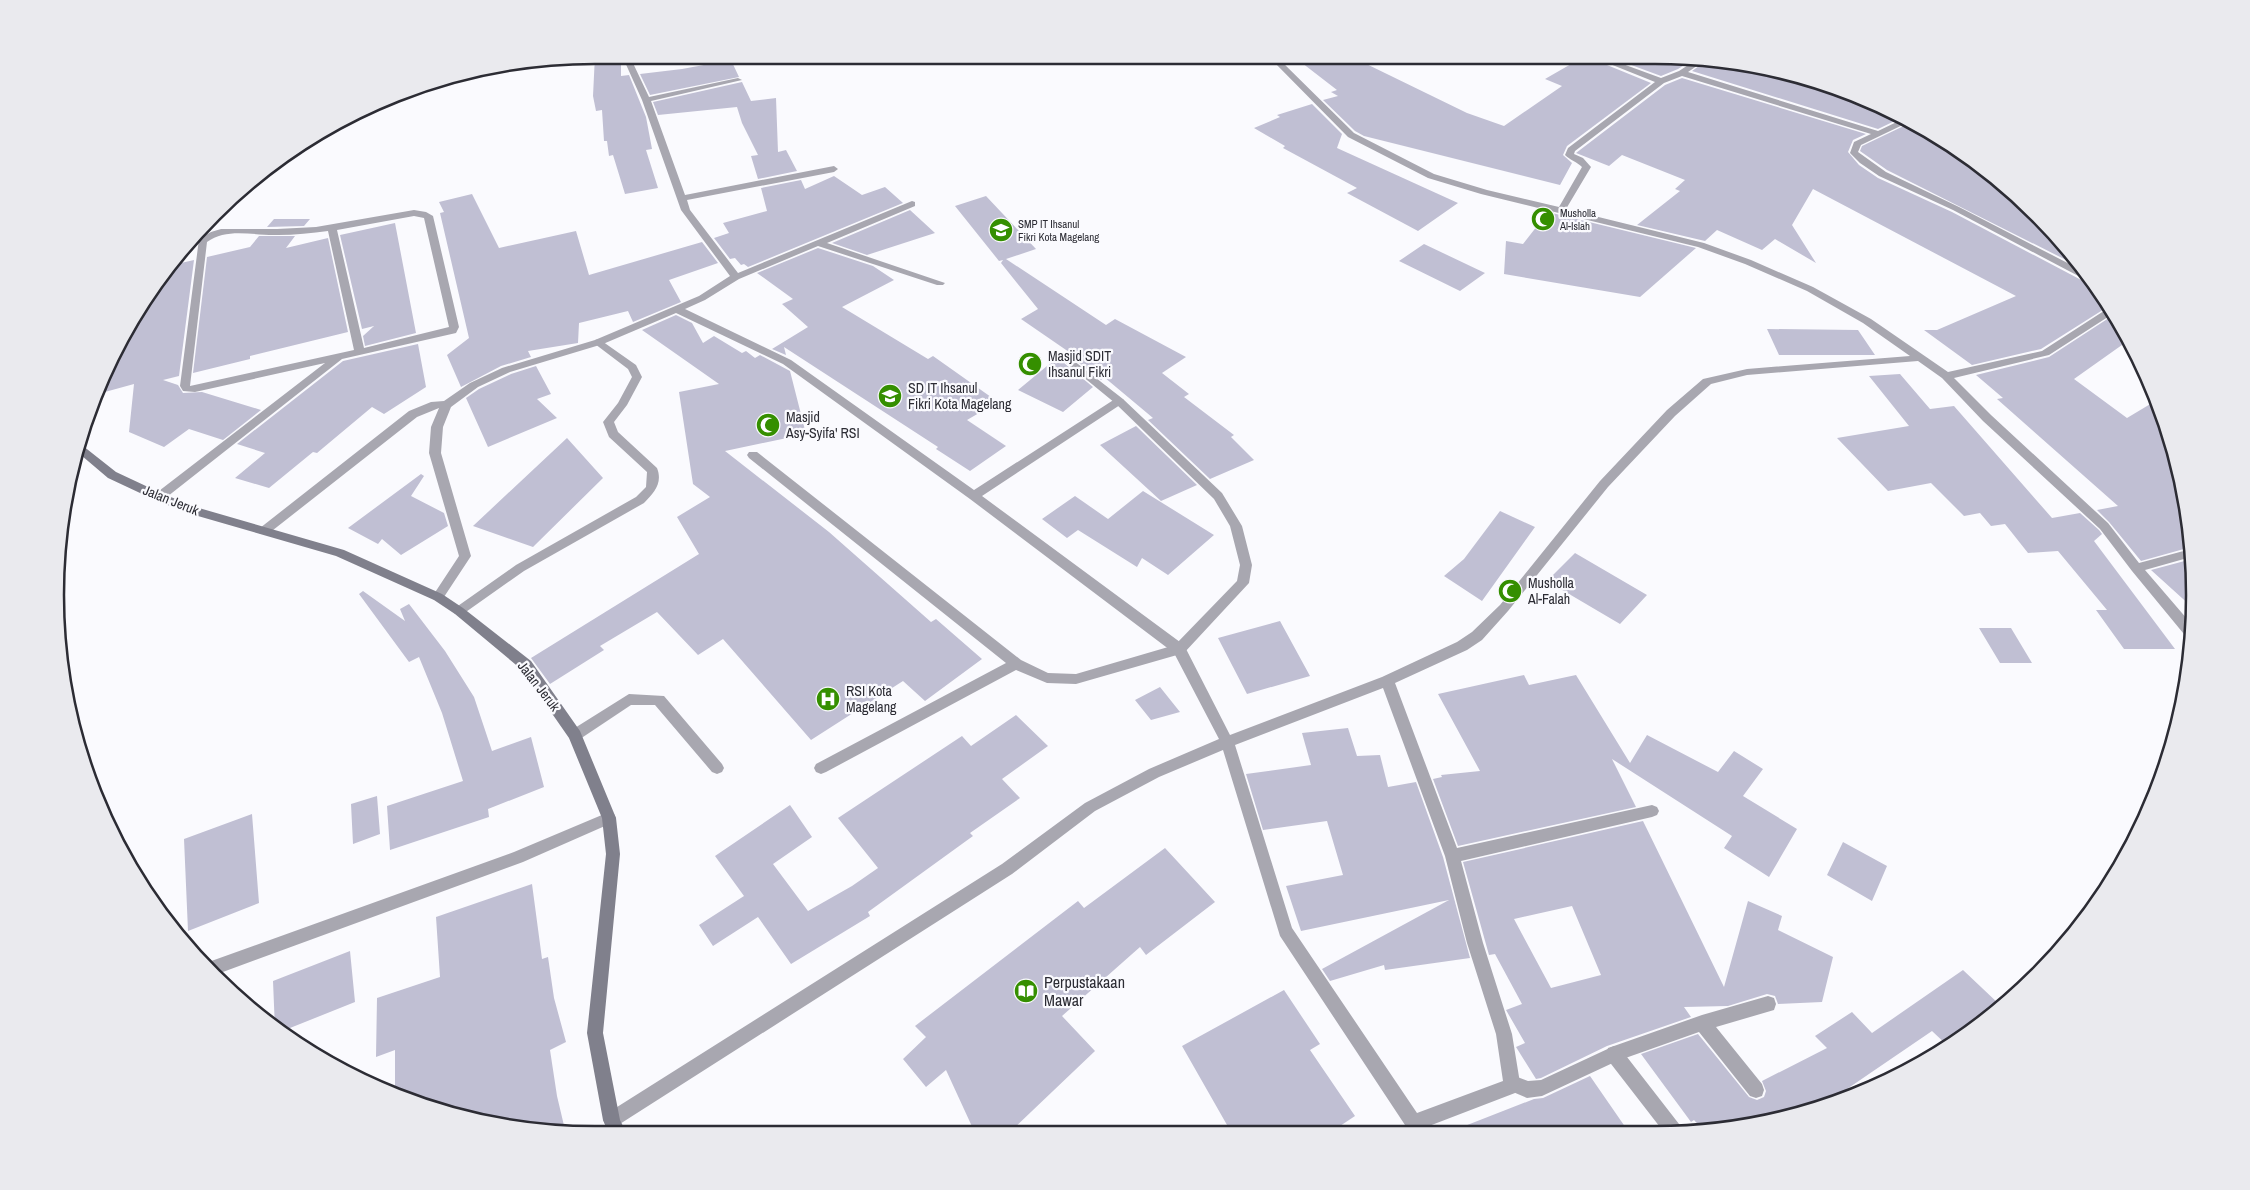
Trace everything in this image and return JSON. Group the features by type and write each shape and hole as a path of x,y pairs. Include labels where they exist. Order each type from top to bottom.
{"main road":[{"name":"Jalan Jeruk","path":"84,451 112,475 159,496 195,510 340,553 438,597 459,611 526,665 575,735 609,818 613,854 595,1033 615,1126"}],"street":[{"path":"630,64 646,100 686,210 736,277"},
{"path":"1280,64 1351,134 1363,142 1431,176 1561,211 1701,245 1748,262 1810,289 1867,321 1946,376 1987,418 2104,526 2185,627"},
{"path":"1615,64 1661,81"},
{"path":"1561,211 1587,167 1580,160 1569,154 1571,150 1661,81 1682,73 1693,65"},
{"path":"1682,73 1878,134"},
{"path":"646,100 738,80"},
{"path":"1900,124 1857,144 1854,154 1863,163 2075,271"},
{"path":"681,198 834,169"},
{"path":"438,597 465,556 435,453 437,427 446,405 474,385 506,370 599,342 702,298 736,277 912,204"},
{"path":"414,213 428,216 454,327 445,334 195,389 187,389 185,386 202,240 221,231 274,233 332,227 414,213"},
{"path":"332,227 360,352"},
{"path":"818,243 940,283"},
{"path":"677,309 787,362 974,496 1179,649 1227,742 1285,931 1411,1119 1416,1122 1422,1120 1509,1087 1512,1083"},
{"path":"1946,376 2045,353 2106,314"},
{"path":"459,611 520,568 640,500 652,488 653,471 613,434 608,422 622,405 637,377 632,367 599,342"},
{"path":"159,496 340,357"},
{"path":"617,1126 1007,869 1090,807 1154,772 1387,681 1462,646 1477,636 1504,608 1604,484 1671,413 1707,381 1747,372 1921,358"},
{"path":"753,455 1016,664 1046,678 1076,679 1179,649 1243,583 1246,565 1236,526 1218,496 1119,401 1069,360"},
{"path":"974,496 1119,401"},
{"path":"264,531 413,414 435,404 446,405"},
{"path":"2136,568 2184,554"},
{"path":"821,768 1016,664"},
{"path":"1387,681 1452,856 1474,943 1504,1034 1512,1083"},
{"path":"575,735 629,699 659,700 717,768"},
{"path":"1452,856 1652,811"},
{"path":"215,967 518,857 609,818"},
{"path":"1512,1083 1527,1090 1542,1088 1614,1054 1702,1023 1768,1004"},
{"path":"1702,1023 1756,1090"},
{"path":"1614,1054 1670,1126"}],"building":[{"path":"595,64 621,64 621,76 629,75 646,117 652,149 646,150 658,188 625,194 613,155 609,156 607,141 604,141 602,110 596,111 593,96"},
{"path":"709,64 733,64 739,77 650,95 640,74"},
{"path":"1303,64 1366,64 1467,113 1504,126 1562,86 1545,79 1571,64 1605,64 1651,83 1567,146 1563,155 1572,163 1560,185 1364,136 1355,131 1323,100 1338,96 1331,92 1337,90"},
{"path":"1629,64 1685,65 1661,76"},
{"path":"1699,66 1724,68 1792,82 1858,104 1894,121 1878,129 1692,71"},
{"path":"1682,78 1866,134 1853,140 1848,152 1859,165 1878,178 1952,212 2083,281 2103,310 2041,349 1972,365 1924,330 1937,330 2016,296 1813,189 1792,225 1816,263 1775,239 1762,250 1717,230 1705,241 1637,225 1680,191 1675,189 1685,180 1622,155 1609,166 1576,153 1665,85"},
{"path":"742,82 751,101 776,98 778,152 786,150 797,171 758,179 751,156 758,155 742,123 737,107 658,115 653,102"},
{"path":"1312,104 1342,134 1337,148 1458,203 1418,231 1347,193 1357,188 1283,148 1285,146 1254,128 1280,117 1277,115"},
{"path":"1904,126 1921,135 1950,153 2005,196 2031,219 2066,260 1887,170 1860,151 1862,146"},
{"path":"834,176 862,195 885,187 903,203 748,267 744,264 741,265 735,258 730,259 714,238 729,233 723,223 767,211 761,188 801,180 805,189"},
{"path":"472,194 499,248 576,231 589,275 702,242 718,263 669,280 681,302 633,322 628,311 579,323 578,343 528,351 531,357 501,366 461,387 447,355 469,338 440,213 444,212 439,202"},
{"path":"986,196 1036,249 1006,259 1106,325 1115,319 1186,357 1162,373 1189,394 1184,397 1234,435 1231,437 1254,460 1210,479 1148,420 1153,418 1104,377 1101,380 1070,356 1064,357 1064,363 1093,387 1063,412 1018,390 1047,366 1069,352 1021,319 1038,309 1001,263 1003,260 999,261 955,206"},
{"path":"910,210 935,233 867,255 832,243"},
{"path":"1548,212 1696,248 1640,297 1504,274 1506,241 1523,244"},
{"path":"274,219 310,219 304,226 267,227"},
{"path":"395,223 416,333 365,346 363,336 374,326 362,329 340,235"},
{"path":"259,236 295,236 286,248 328,238 348,332 250,356 250,359 193,373 207,257 250,247"},
{"path":"1424,244 1485,273 1460,291 1399,261"},
{"path":"818,248 873,266 894,280 842,307 928,359 933,356 998,402 967,420 1006,446 970,471 936,449 938,447 784,347 786,355 772,349 808,327 782,304 793,299 757,273"},
{"path":"194,260 179,376 163,380 178,385 183,393 202,392 261,410 223,440 189,429 164,447 129,432 134,384 104,392 135,329 153,300 181,263"},
{"path":"676,315 692,323 703,343 714,336 742,353 746,351 755,358 760,355 790,371 806,434 725,451 829,532 931,622 936,619 982,659 925,701 903,681 811,740 723,639 698,655 657,612 600,646 604,650 550,684 531,658 699,554 677,517 710,497 693,484 679,392 719,384 642,330"},
{"path":"2108,318 2123,344 2074,379 2127,418 2150,404 2168,458 2176,491 2184,549 2141,561 2097,510 2118,506 1997,399 2003,398 1976,375 2049,357"},
{"path":"1767,329 1858,330 1875,355 1779,355"},
{"path":"418,344 426,387 384,414 372,407 317,453 313,452 269,488 235,478 265,453 237,444 343,361"},
{"path":"536,366 551,394 537,399 557,418 488,447 466,398 479,389 511,374"},
{"path":"1900,374 1930,409 1954,406 2052,518 2080,513 2099,530 2102,534 2094,541 2175,649 2124,649 2096,610 2107,610 2058,551 2028,553 2005,524 1991,526 1980,513 1964,516 1931,483 1888,491 1837,438 1909,426 1869,376"},
{"path":"1136,426 1197,485 1161,501 1100,445"},
{"path":"567,438 603,478 533,547 473,526"},
{"path":"421,474 424,476 411,496 444,513 448,526 401,555 382,539 378,544 348,528"},
{"path":"1143,491 1214,535 1168,575 1142,558 1137,567 1078,530 1067,538 1042,519 1075,496 1108,519"},
{"path":"1500,511 1535,527 1482,601 1444,576 1464,559"},
{"path":"1575,553 1647,595 1620,624 1547,581"},
{"path":"2185,561 2186,601 2151,570"},
{"path":"363,591 405,621 400,609 409,604 445,651 474,697 492,751 531,737 544,787 488,809 489,817 390,850 387,806 463,781 442,713 419,657 409,662 359,594"},
{"path":"1280,621 1310,676 1247,694 1218,638"},
{"path":"1979,628 2011,628 2032,663 2000,663"},
{"path":"1524,675 1529,685 1576,675 1630,763 1647,735 1718,772 1734,751 1763,769 1743,796 1797,829 1769,877 1724,848 1732,836 1612,759 1636,807 1458,846 1433,779 1442,777 1441,775 1480,771 1438,694"},
{"path":"1160,687 1180,712 1151,720 1135,700"},
{"path":"1016,715 1048,746 1002,779 1020,798 970,833 973,836 868,912 870,916 791,964 758,917 713,946 699,925 744,896 715,856 790,805 812,837 773,864 808,911 852,886 878,868 838,818 962,736 971,746"},
{"path":"1348,728 1357,756 1380,755 1388,787 1416,782 1443,857 1470,958 1385,970 1384,965 1330,981 1322,969 1449,900 1301,931 1286,886 1343,875 1327,821 1263,830 1246,774 1311,765 1302,733"},
{"path":"377,796 380,834 353,844 351,804"},
{"path":"252,814 259,903 188,931 184,839"},
{"path":"1643,821 1724,987 1748,901 1782,916 1778,930 1833,957 1822,1002 1778,1004 1775,996 1767,994 1728,1006 1684,1007 1691,1017 1607,1046 1536,1079 1516,1047 1525,1043 1506,1010 1522,1004 1495,954 1489,955 1463,862","holes":["1572,906 1601,975 1551,988 1514,919"]},
{"path":"1843,842 1887,866 1872,901 1827,875"},
{"path":"1165,848 1215,902 1146,955 1140,947 1062,1016 1095,1051 1016,1126 972,1126 946,1070 926,1087 903,1059 926,1037 915,1026 1078,901 1084,908"},
{"path":"532,884 542,959 548,957 554,998 566,1042 550,1050 564,1125 526,1122 491,1116 424,1098 395,1087 395,1050 376,1057 377,998 440,977 436,917"},
{"path":"350,951 355,1002 289,1029 275,1018 273,981"},
{"path":"1963,970 1996,1001 1943,1041 1932,1031 1844,1091 1792,1108 1724,1122 1698,1124 1694,1120 1691,1122 1641,1054 1698,1034 1749,1097 1757,1100 1764,1097 1766,1091 1762,1081 1827,1048 1815,1036 1852,1012 1872,1033"},
{"path":"1284,990 1320,1044 1310,1050 1355,1116 1340,1126 1228,1126 1182,1046"},
{"path":"1590,1076 1625,1126 1465,1126 1534,1099 1543,1098"}],"place":[{"name":"Musholla Al-Islah","path":"1543,219"},
{"name":"SMP IT Ihsanul Fikri Kota Magelang","path":"1001,230"},
{"name":"Masjid SDIT Ihsanul Fikri","path":"1030,364"},
{"name":"SD IT Ihsanul Fikri Kota Magelang","path":"890,396"},
{"name":"Masjid Asy-Syifa' RSI","path":"768,425"},
{"name":"Musholla Al-Falah","path":"1510,591"},
{"name":"RSI Kota Magelang","path":"828,699"},
{"name":"Perpustakaan Mawar","path":"1026,991"}]}
